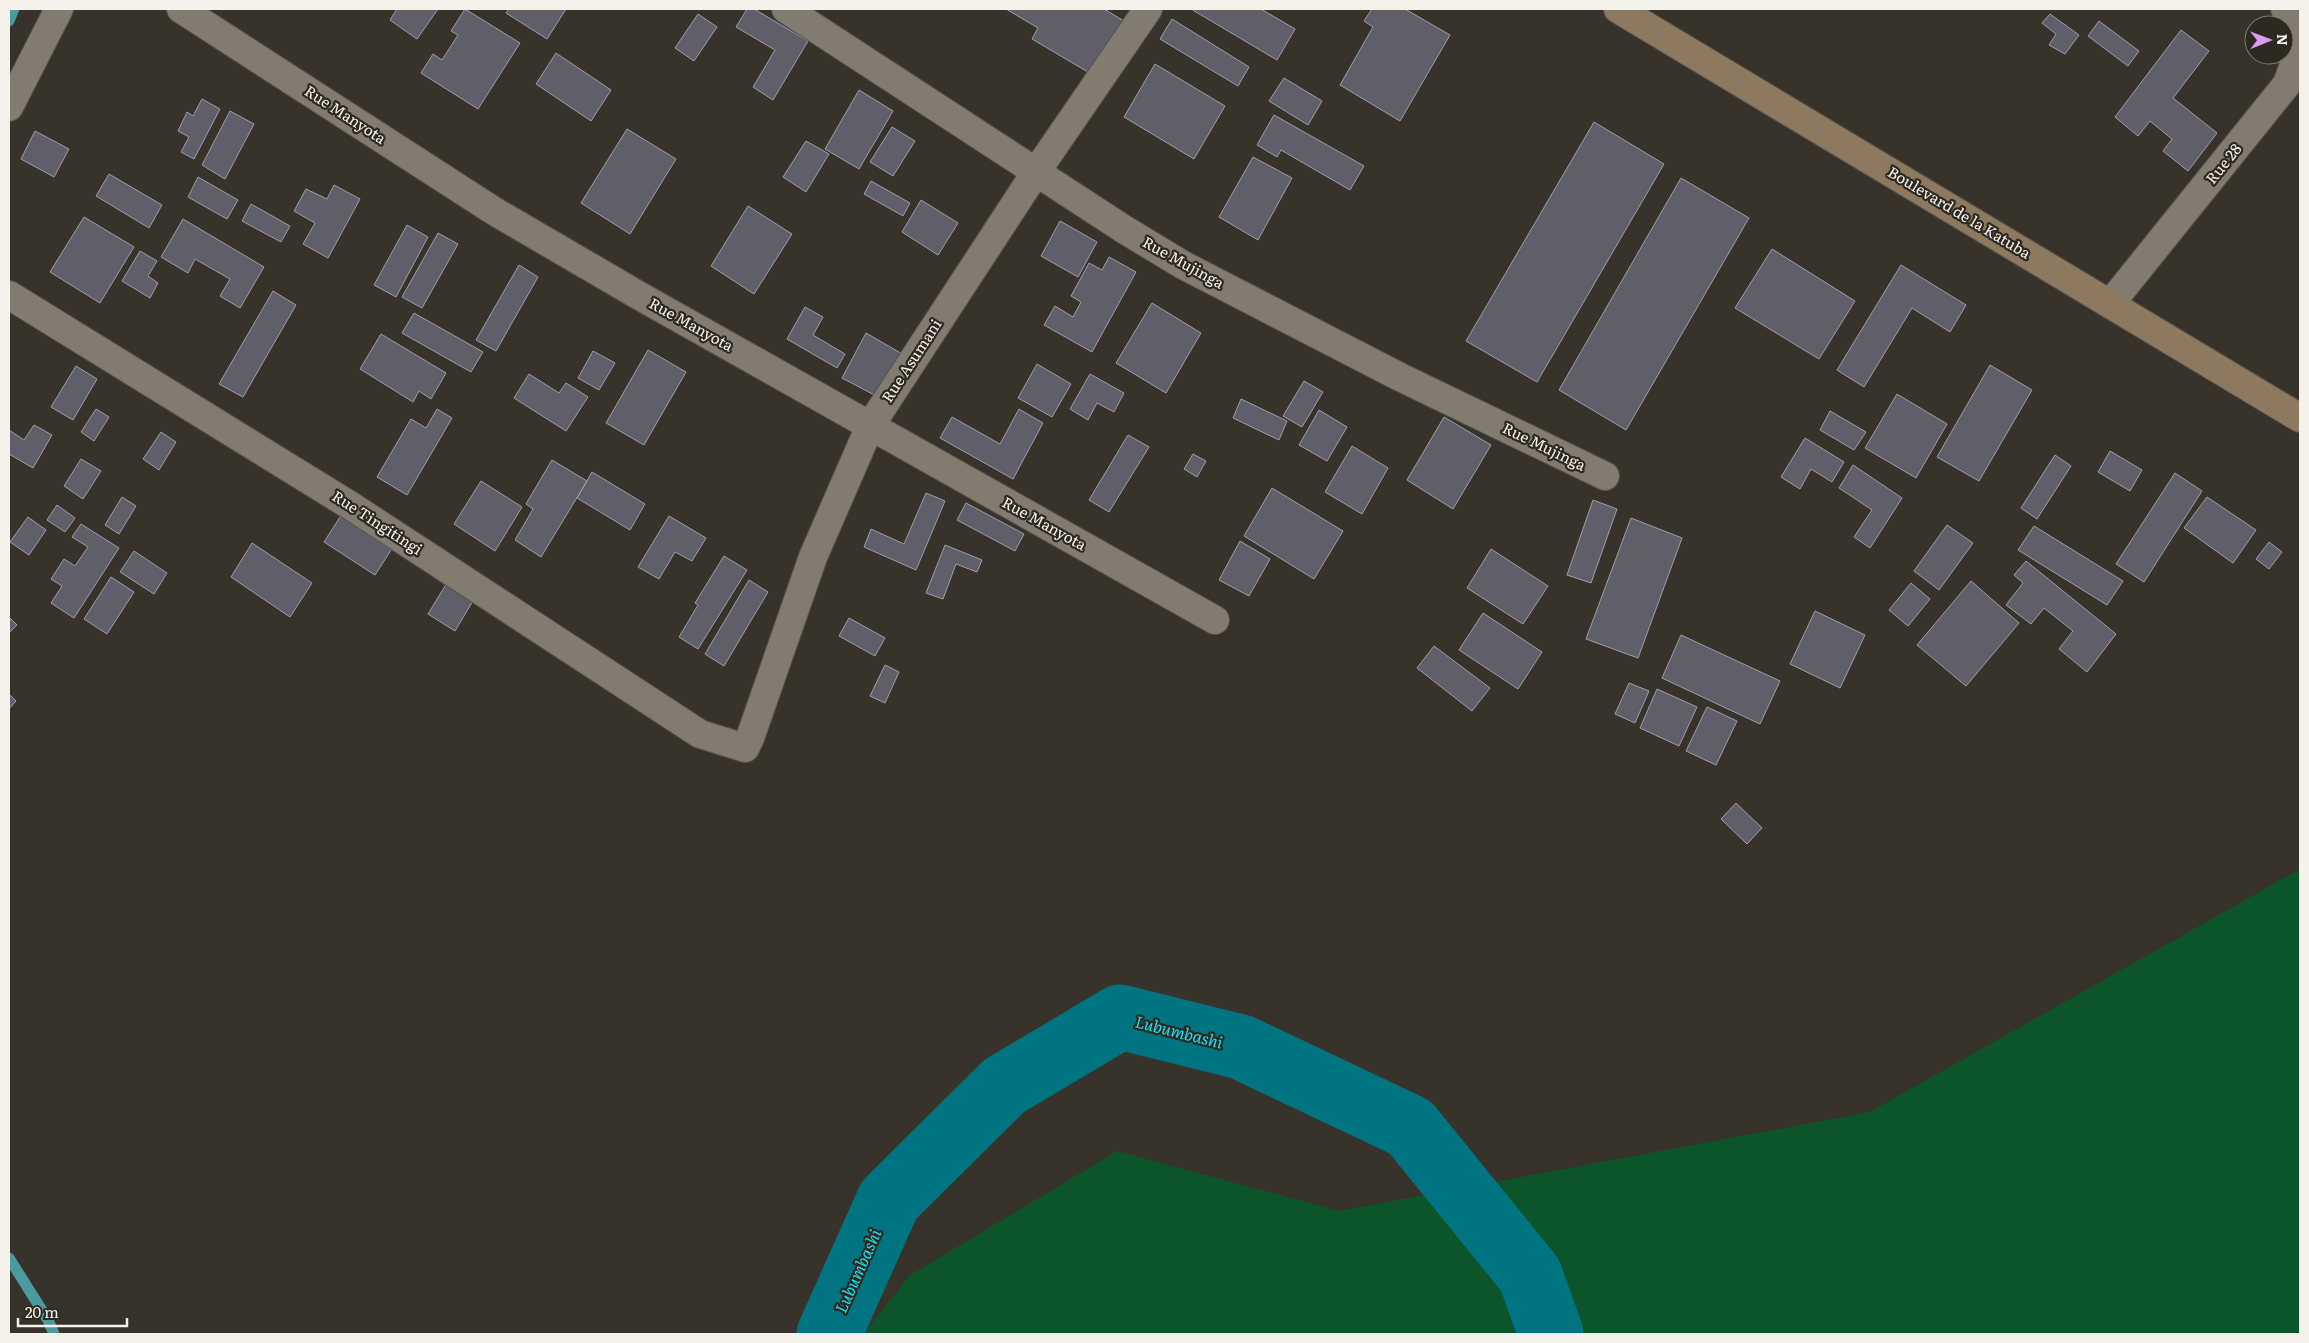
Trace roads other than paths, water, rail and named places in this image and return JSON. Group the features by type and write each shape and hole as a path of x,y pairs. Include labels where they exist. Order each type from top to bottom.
{"street":[{"path":"9,107 59,9"},
{"name":"Rue Manyota","path":"181,9 494,211 638,295 1215,620"},
{"name":"Rue Mujinga","path":"786,9 1036,172 1184,265 1400,378 1604,476"},
{"name":"Rue Asumani","path":"745,748 813,557 870,426 1036,172 1148,9"},
{"name":"Boulevard de la Katuba","path":"1618,9 2300,418"},
{"name":"Rue 28","path":"2110,304 2287,84 2297,56 2293,26 2285,9"},
{"name":"Rue Tingitingi","path":"9,295 343,501 700,734 745,748"}],"waterway":[{"path":"9,21 14,9"},
{"name":"Lubumbashi","path":"829,1334 889,1200 1004,1086 1120,1017 1241,1047 1410,1127 1530,1275 1551,1334"},
{"path":"9,1258 48,1320 54,1334"}]}
